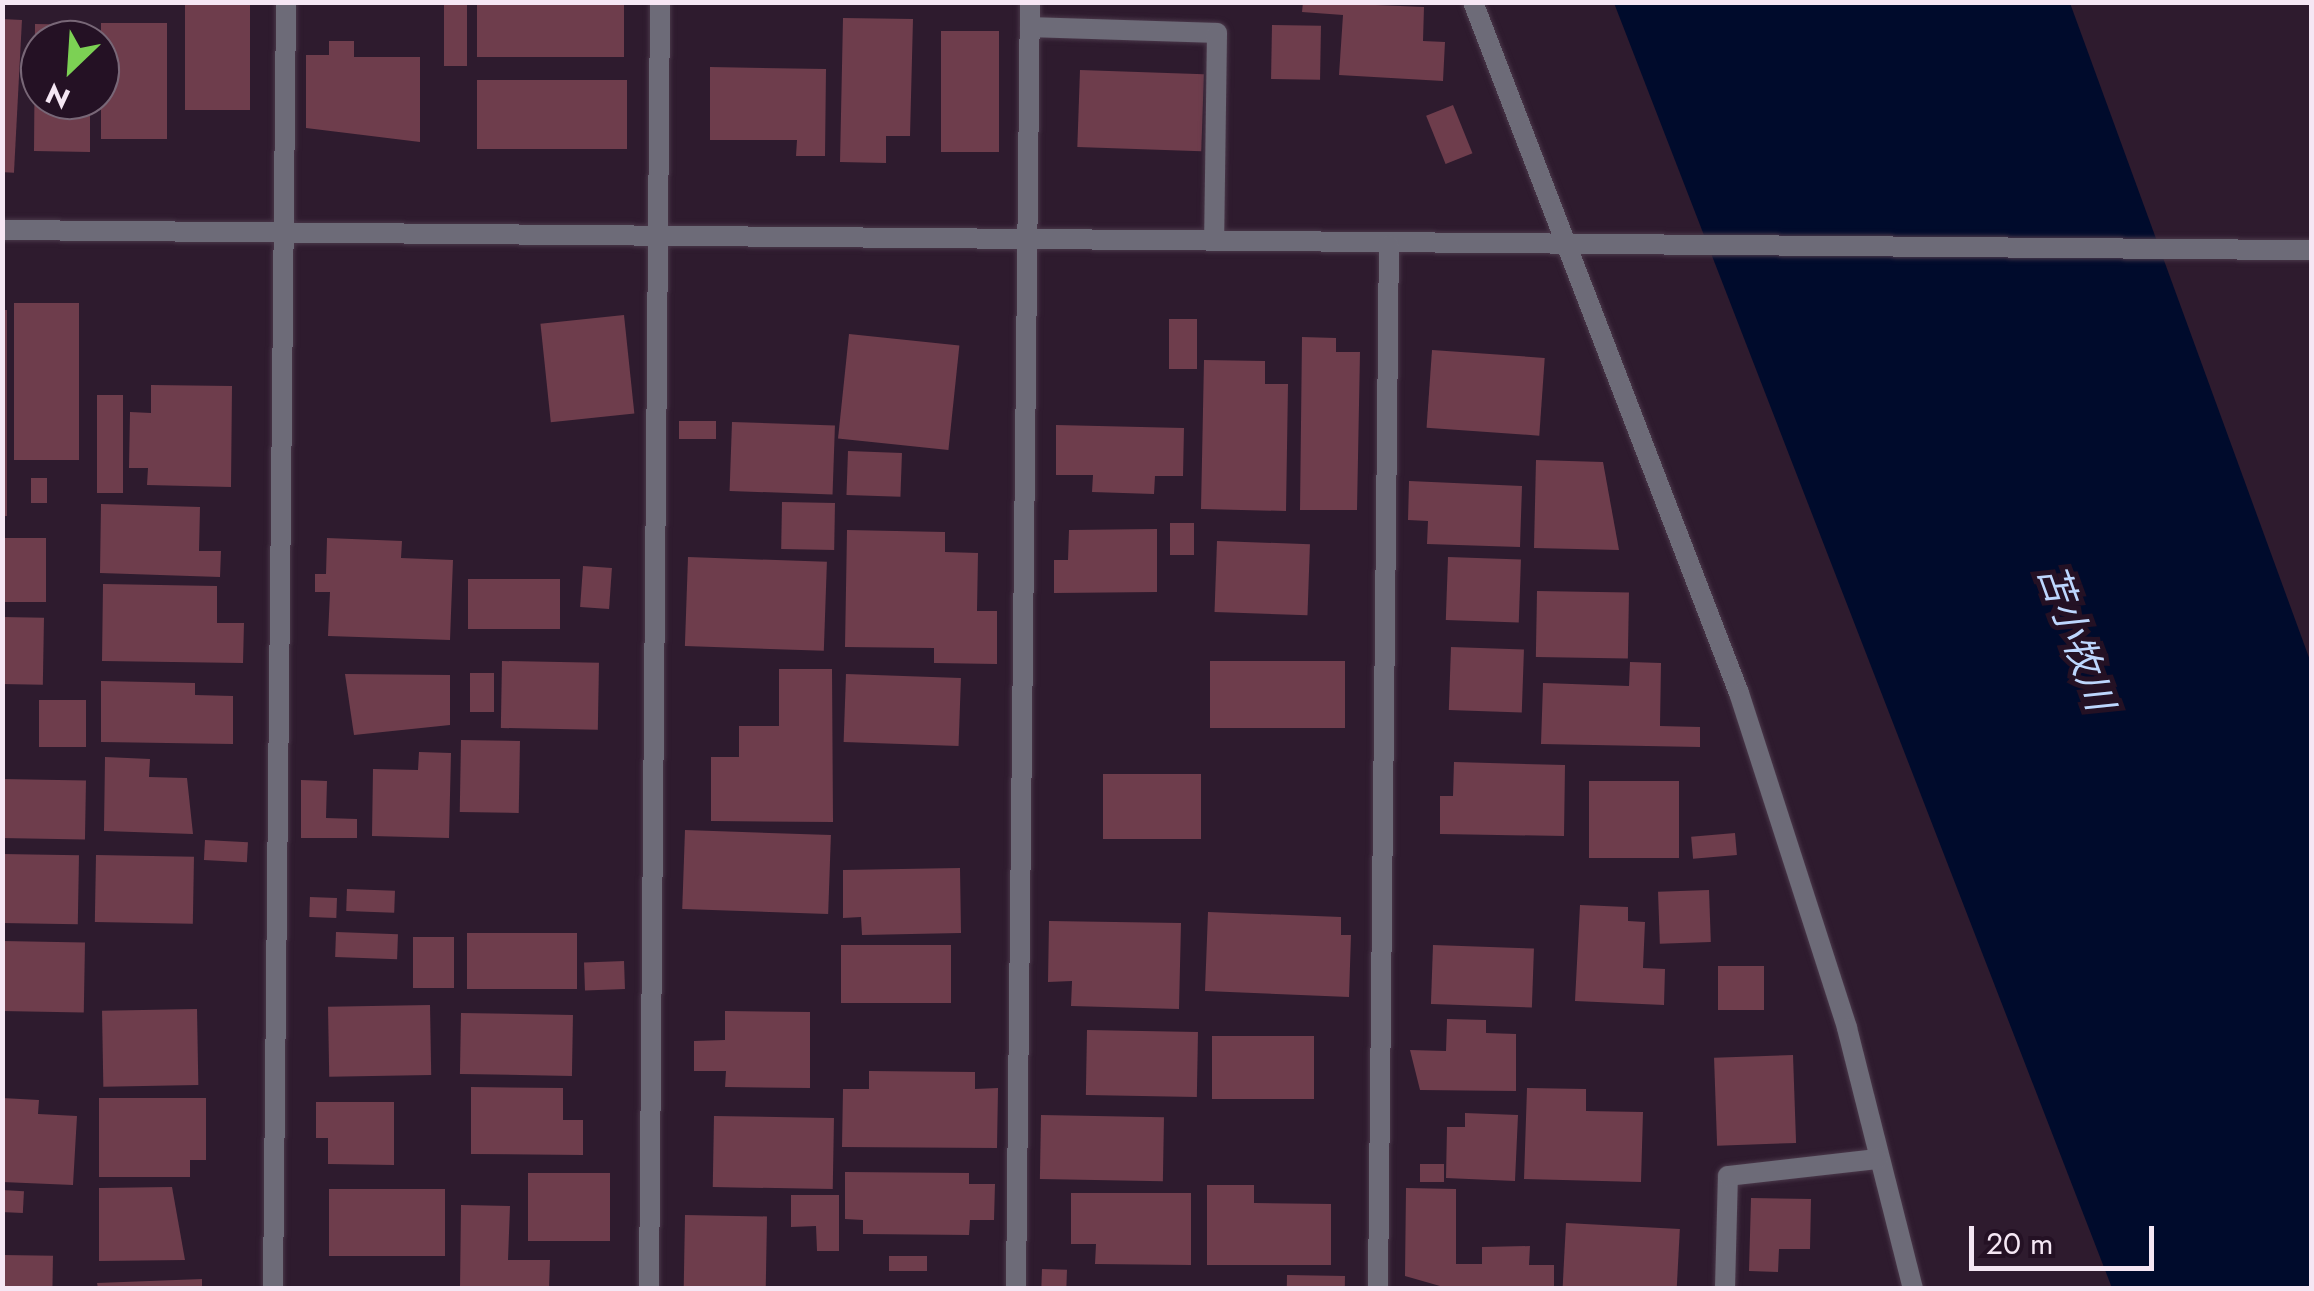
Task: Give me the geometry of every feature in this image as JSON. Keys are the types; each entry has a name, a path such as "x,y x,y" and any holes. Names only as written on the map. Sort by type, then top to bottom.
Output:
{"street":[{"path":"273,1288 286,2"},
{"path":"648,1288 660,2"},
{"path":"1016,1288 1030,2"},
{"path":"1473,2 1739,693 1847,1028 1913,1288"},
{"path":"1030,27 1218,33 1214,240"},
{"path":"2,230 285,228 657,237 2312,250"},
{"path":"1378,1288 1388,244"},
{"path":"1725,1288 1728,1176 1878,1159"}],"water":[{"name":"苫小牧川","path":"1614,3 2070,3 2311,663 2311,1288 2112,1288"}],"building":[{"path":"185,2 250,2 250,110 185,110"},
{"path":"444,2 467,2 467,66 444,66"},
{"path":"477,2 624,2 624,57 477,57"},
{"path":"1303,2 1424,7 1423,41 1445,42 1443,81 1339,75 1343,15 1302,12"},
{"path":"843,18 913,19 910,136 886,136 886,163 840,162"},
{"path":"2,19 21,20 14,173 2,172"},
{"path":"120,23 167,23 167,139 101,139 101,120 120,120"},
{"path":"1272,25 1321,26 1320,80 1271,79"},
{"path":"941,31 999,31 999,152 941,152"},
{"path":"329,41 354,41 354,57 420,57 420,142 306,128 306,55 329,55"},
{"path":"710,67 826,69 825,156 796,156 797,140 710,140"},
{"path":"1080,70 1204,74 1201,151 1077,147"},
{"path":"477,80 627,80 627,149 477,149"},
{"path":"1453,105 1472,153 1446,164 1426,116"},
{"path":"34,120 90,120 90,152 34,151"},
{"path":"14,303 79,303 79,460 14,460"},
{"path":"2,310 7,310 7,516 2,516"},
{"path":"624,315 634,413 551,422 540,324"},
{"path":"1169,319 1197,319 1197,369 1169,369"},
{"path":"849,334 959,346 948,450 838,438"},
{"path":"1302,337 1336,338 1336,352 1360,352 1357,510 1300,510"},
{"path":"1432,350 1545,358 1539,436 1427,428"},
{"path":"1204,360 1265,361 1265,384 1288,384 1286,511 1201,509"},
{"path":"151,385 232,386 231,487 147,485 148,468 129,468 130,412 151,413"},
{"path":"97,395 123,395 123,493 97,493"},
{"path":"679,421 716,421 716,439 679,439"},
{"path":"732,422 835,426 833,495 730,491"},
{"path":"1056,425 1184,428 1183,476 1155,476 1154,494 1092,492 1093,475 1056,475"},
{"path":"848,451 902,453 900,497 846,495"},
{"path":"1536,460 1603,462 1619,550 1534,548"},
{"path":"31,478 47,478 47,503 31,503"},
{"path":"1409,481 1522,486 1520,547 1427,544 1428,521 1408,520"},
{"path":"782,502 835,503 834,550 781,549"},
{"path":"101,504 200,507 199,551 221,551 220,577 100,573"},
{"path":"1170,523 1194,523 1194,555 1170,555"},
{"path":"1157,529 1157,592 1054,593 1054,560 1068,560 1069,530"},
{"path":"847,530 945,532 945,552 978,553 977,611 997,611 997,664 934,663 934,648 845,647"},
{"path":"2,538 46,538 46,602 2,602"},
{"path":"327,538 402,541 401,558 453,560 450,640 328,636 330,592 315,592 315,574 326,574"},
{"path":"1217,541 1310,544 1307,615 1215,612"},
{"path":"688,557 827,562 824,651 685,646"},
{"path":"1448,557 1521,560 1519,623 1446,620"},
{"path":"583,566 612,568 609,609 580,607"},
{"path":"468,579 560,579 560,629 468,629"},
{"path":"103,584 217,586 217,623 244,623 243,663 102,661"},
{"path":"1537,591 1629,593 1628,659 1536,657"},
{"path":"2,617 44,618 43,685 2,684"},
{"path":"1451,647 1524,650 1522,713 1449,710"},
{"path":"502,661 599,663 598,730 501,728"},
{"path":"1210,661 1345,661 1345,728 1210,728"},
{"path":"1630,662 1661,663 1660,726 1700,727 1700,747 1541,744 1543,683 1629,686"},
{"path":"779,669 832,669 833,822 711,821 711,757 739,757 739,726 779,726"},
{"path":"470,673 494,673 494,712 470,712"},
{"path":"345,674 450,675 450,725 354,735"},
{"path":"846,674 961,678 959,746 844,742"},
{"path":"101,681 195,683 195,695 233,696 233,744 101,742"},
{"path":"39,700 86,700 86,747 39,747"},
{"path":"461,740 520,741 519,813 460,812"},
{"path":"419,752 451,753 449,838 372,836 373,769 418,770"},
{"path":"105,757 150,759 149,777 187,778 193,834 104,831"},
{"path":"1454,762 1565,765 1564,836 1440,834 1440,796 1453,796"},
{"path":"1103,774 1201,774 1201,839 1103,839"},
{"path":"2,779 86,780 85,839 2,838"},
{"path":"301,780 327,781 326,818 357,819 357,838 301,838"},
{"path":"1589,781 1679,781 1679,858 1589,858"},
{"path":"685,830 831,835 828,914 682,909"},
{"path":"1735,833 1737,855 1693,859 1691,837"},
{"path":"205,840 248,842 247,862 204,860"},
{"path":"2,854 79,855 78,924 2,923"},
{"path":"96,855 194,857 193,924 95,922"},
{"path":"960,868 961,933 862,935 861,917 843,918 843,870"},
{"path":"347,889 395,891 394,913 346,911"},
{"path":"1709,890 1711,942 1660,944 1658,892"},
{"path":"310,897 337,898 336,918 309,917"},
{"path":"1580,905 1628,907 1628,921 1645,922 1643,968 1665,969 1664,1005 1575,1001"},
{"path":"1208,912 1341,917 1341,935 1351,935 1349,997 1205,991"},
{"path":"1049,921 1181,923 1179,1009 1071,1006 1072,981 1048,982"},
{"path":"336,932 398,934 397,959 335,957"},
{"path":"467,933 577,933 577,989 467,989"},
{"path":"413,937 454,937 454,988 413,988"},
{"path":"2,941 85,942 84,1012 2,1011"},
{"path":"841,945 951,945 951,1003 841,1003"},
{"path":"1433,945 1534,949 1532,1007 1431,1004"},
{"path":"624,961 625,989 585,990 584,962"},
{"path":"1718,966 1764,966 1764,1010 1718,1010"},
{"path":"430,1005 431,1075 329,1077 328,1007"},
{"path":"197,1009 198,1085 103,1087 102,1011"},
{"path":"725,1011 810,1012 810,1088 725,1087 726,1071 694,1071 694,1041 725,1040"},
{"path":"461,1013 573,1015 572,1076 460,1074"},
{"path":"1447,1019 1486,1020 1486,1033 1516,1034 1516,1091 1420,1090 1410,1050 1446,1051"},
{"path":"1087,1030 1198,1032 1197,1097 1086,1095"},
{"path":"1212,1036 1314,1036 1314,1099 1212,1099"},
{"path":"1793,1055 1796,1143 1717,1146 1714,1058"},
{"path":"869,1071 975,1072 975,1089 998,1088 997,1148 842,1147 843,1089 869,1089"},
{"path":"471,1087 563,1088 563,1120 583,1120 583,1155 471,1154"},
{"path":"1527,1088 1586,1089 1586,1111 1643,1112 1641,1182 1524,1179"},
{"path":"2,1098 39,1100 38,1114 77,1116 73,1185 2,1182"},
{"path":"99,1098 206,1098 206,1160 190,1160 190,1177 99,1177"},
{"path":"316,1102 394,1102 394,1165 328,1164 328,1138 316,1138"},
{"path":"1465,1113 1518,1115 1515,1181 1446,1178 1447,1127 1465,1127"},
{"path":"1041,1115 1164,1117 1163,1181 1040,1179"},
{"path":"714,1116 834,1118 833,1189 713,1187"},
{"path":"1420,1164 1444,1164 1444,1182 1420,1182"},
{"path":"845,1172 969,1173 969,1184 995,1184 994,1220 970,1220 969,1235 863,1234 863,1220 845,1219"},
{"path":"528,1173 610,1173 610,1241 528,1241"},
{"path":"1207,1185 1254,1185 1254,1203 1331,1204 1331,1265 1207,1265"},
{"path":"172,1187 185,1260 99,1261 99,1188"},
{"path":"1406,1188 1456,1189 1456,1264 1482,1264 1482,1247 1530,1246 1529,1265 1554,1265 1554,1288 1447,1288 1405,1276"},
{"path":"329,1189 445,1189 445,1256 329,1256"},
{"path":"2,1190 24,1191 23,1213 2,1212"},
{"path":"1071,1193 1191,1193 1191,1265 1095,1264 1096,1244 1071,1244"},
{"path":"791,1195 839,1195 839,1251 817,1251 816,1226 791,1227"},
{"path":"1751,1198 1811,1199 1810,1249 1779,1249 1778,1272 1749,1271"},
{"path":"461,1205 510,1206 508,1260 550,1260 549,1288 460,1288"},
{"path":"685,1215 767,1216 766,1288 684,1288"},
{"path":"1566,1223 1680,1229 1677,1288 1563,1288"},
{"path":"3,1255 53,1256 52,1288 2,1288"},
{"path":"889,1256 927,1256 927,1271 889,1271"},
{"path":"1042,1269 1067,1270 1066,1288 1041,1288"},
{"path":"1287,1275 1345,1276 1345,1288 1287,1288"},
{"path":"202,1279 202,1288 98,1288 97,1283"}]}
